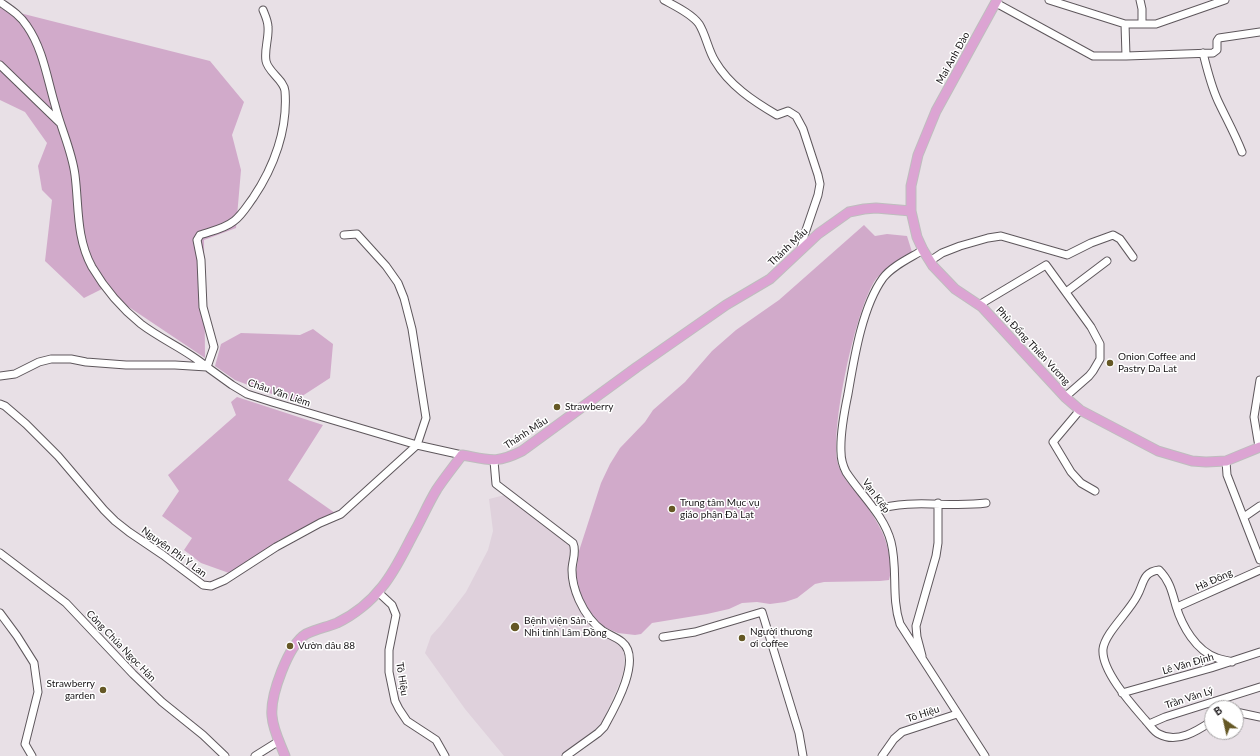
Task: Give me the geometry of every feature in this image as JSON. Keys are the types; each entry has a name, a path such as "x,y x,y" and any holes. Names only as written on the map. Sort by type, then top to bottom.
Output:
{"main road":[{"name":"Mai Anh Đào","path":"929,128 936,111 997,1"},
{"name":"Phù Đổng Thiên Vương","path":"929,128 918,155 911,186 911,211 917,237 923,250 938,272 955,289 979,305 1065,397 1080,410 1158,451 1192,461 1226,461 1259,447"},
{"name":"Thánh Mẫu","path":"462,455 494,461 508,458 522,451 617,381 719,310 770,279 827,226 849,212 876,208 911,211"},
{"path":"286,756 273,724 271,710 274,694 293,647 307,634 338,623 364,605 378,592 390,577 436,491 462,455"}],"street":[{"path":"664,0 682,9 699,24 715,61 733,84 751,99 777,115 788,111 796,116 802,129 820,184 801,249"},
{"path":"1049,0 1125,24 1156,24 1225,0"},
{"path":"1140,0 1142,9 1142,23"},
{"path":"997,1 1093,56 1213,53 1215,52 1219,38 1260,32"},
{"name":"Châu Văn Liêm","path":"0,2 21,17 32,34 43,60 73,164 80,234 92,266 113,298 126,311 141,324 196,358 232,385 247,394 306,413 417,445 462,455"},
{"path":"0,376 15,374 39,362 51,359 71,359 86,362 126,365 175,365 207,367 214,347 203,307 201,260 197,240 200,235 226,226 244,212 261,186 276,156 282,134 285,111 285,89 266,63 265,57 268,27 263,10"},
{"path":"1125,24 1126,56"},
{"path":"1203,53 1218,101 1232,127 1242,152"},
{"path":"0,64 60,122"},
{"path":"344,235 357,234 386,266 398,283 404,298 412,329 426,418 417,445"},
{"path":"930,261 942,253 960,246 1001,236 1067,255 1091,243 1113,235 1120,239 1133,257"},
{"name":"Vạn Kiếp","path":"923,250 889,272 876,289 856,350 844,412 841,452 843,465 850,478 875,510 884,525 891,542 898,617 904,632 985,756"},
{"path":"1066,292 1107,261"},
{"path":"979,305 1046,265 1091,327 1100,344 1100,359 1093,371 1065,397"},
{"path":"1259,447 1254,417 1260,380"},
{"name":"Nguyên Phi Ỷ Lan","path":"0,404 5,406 26,424 53,451 115,521 189,575 207,586 214,585 225,580 276,547 320,523 341,514 417,445"},
{"path":"1080,410 1053,442 1071,472 1081,483 1095,491"},
{"path":"494,461 496,484 572,543 575,550 572,573 578,599 594,623 622,642 626,646 628,652 628,675 604,727 566,756"},
{"path":"1226,461 1227,475 1260,560"},
{"path":"875,510 910,504 938,503 966,505 986,503"},
{"path":"923,660 916,638 916,626 936,556 938,543 938,503"},
{"path":"1244,517 1260,506"},
{"name":"Công Chúa Ngọc Hân","path":"0,553 66,603 138,679 162,702 203,735 225,756"},
{"path":"1204,725 1184,736 1176,738 1158,734 1122,693 1106,665 1103,650 1107,637 1126,614 1138,596 1146,575 1153,571 1159,570 1172,588 1177,607 1187,630 1198,646 1210,655 1232,662"},
{"name":"Hà Đông","path":"1177,607 1260,570"},
{"name":"Tô Hiệu","path":"378,592 392,605 396,615 389,650 388,672 395,701 407,721 436,740 445,756"},
{"path":"663,637 694,632 762,612 799,733 803,756"},
{"path":"0,613 34,663 38,692 25,744 32,756"},
{"name":"Lê Văn Định","path":"1122,693 1232,662 1260,652"},
{"name":"Trần Văn Lý","path":"1149,724 1164,717 1260,687"},
{"name":"Tô Hiệu","path":"882,756 894,739 902,732 957,714"},
{"path":"1244,714 1260,717"},
{"path":"255,756 279,741"}],"shaded area":[{"path":"0,8 210,61 244,102 232,135 241,170 236,228 204,240 205,358 102,289 84,298 45,261 52,200 42,190 38,166 47,143 25,112 0,100"},
{"path":"864,225 875,236 887,234 907,236 912,252 884,271 876,279 868,293 860,315 846,370 837,425 836,448 839,468 873,516 883,533 889,552 889,580 824,582 815,584 797,598 785,602 770,604 757,602 742,603 729,609 707,614 652,623 641,634 635,635 618,633 606,628 591,613 584,601 580,592 576,574 579,551 601,483 620,448 645,422 653,410 685,382 712,351 736,330 779,300"},
{"path":"313,329 333,344 330,378 293,402 235,380 215,366 221,344 241,333 300,335"},
{"path":"237,397 323,425 288,480 335,513 279,540 248,562 229,573 201,563 184,550 192,538 162,516 179,491 168,475 236,415 231,402"},
{"name":"Bệnh viện Sản - Nhi tỉnh Lâm Đồng","path":"505,495 570,545 571,550 568,573 569,583 577,605 593,628 605,637 618,643 624,654 624,669 620,682 602,723 596,731 561,756 504,756 465,709 425,653 431,636 466,592 488,550 493,531 489,499"}],"place":[{"name":"Onion Coffee and Pastry Da Lat","path":"1110,363"},
{"name":"Strawberry","path":"557,407"},
{"name":"Trung tâm Mục vụ giáo phận Đà Lạt","path":"672,509"},
{"name":"Bệnh viện Sản - Nhi tỉnh Lâm Đồng","path":"515,627"},
{"name":"Người thương ơi coffee","path":"742,638"},
{"name":"Vườn dâu 88","path":"290,646"},
{"name":"Strawberry garden","path":"103,690"}]}
